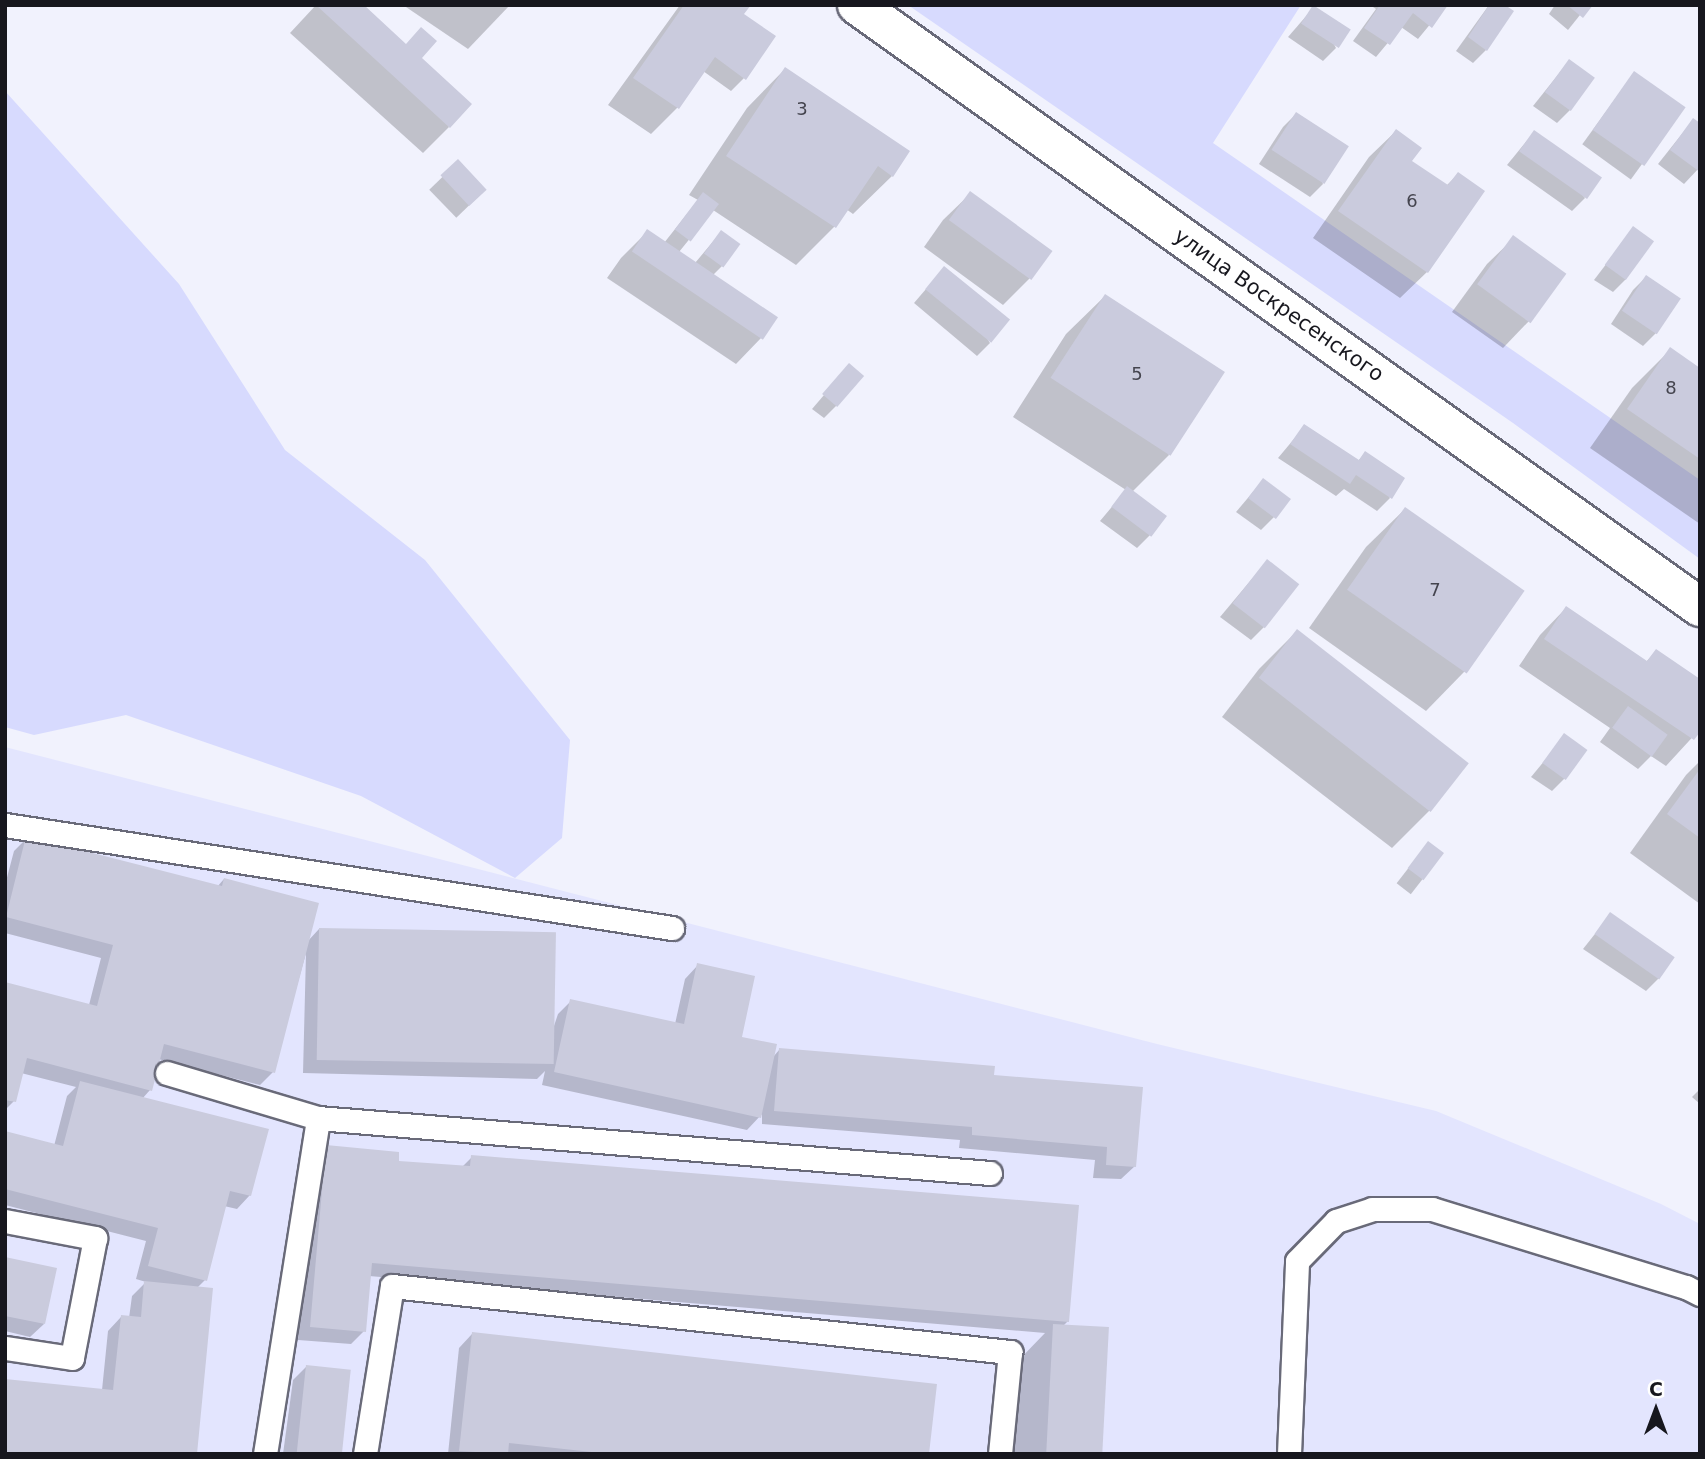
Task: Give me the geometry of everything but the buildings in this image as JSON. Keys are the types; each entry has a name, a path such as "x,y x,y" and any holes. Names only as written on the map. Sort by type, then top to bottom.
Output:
{"street":[{"name":"улица Воскресенского","path":"857,5 1700,607"}],"lane":[{"path":"5,825 672,928"},
{"path":"167,1073 318,1118 989,1173"},
{"path":"265,1454 318,1118"},
{"path":"1289,1454 1297,1261 1336,1221 1372,1209 1432,1209 1686,1287 1700,1294"},
{"path":"5,1221 95,1238 72,1359 5,1348"},
{"path":"365,1454 392,1286 1010,1352 1000,1454"}],"shaded area":[{"path":"908,5 1301,5 1213,143 1700,480 1700,559 1513,423"},
{"path":"5,91 179,284 285,450 425,560 570,740 562,838 515,878 361,796 126,715 34,735 5,727"},
{"path":"5,747 1157,1044 1436,1111 1661,1204 1700,1224 1700,1454 5,1454"}]}
